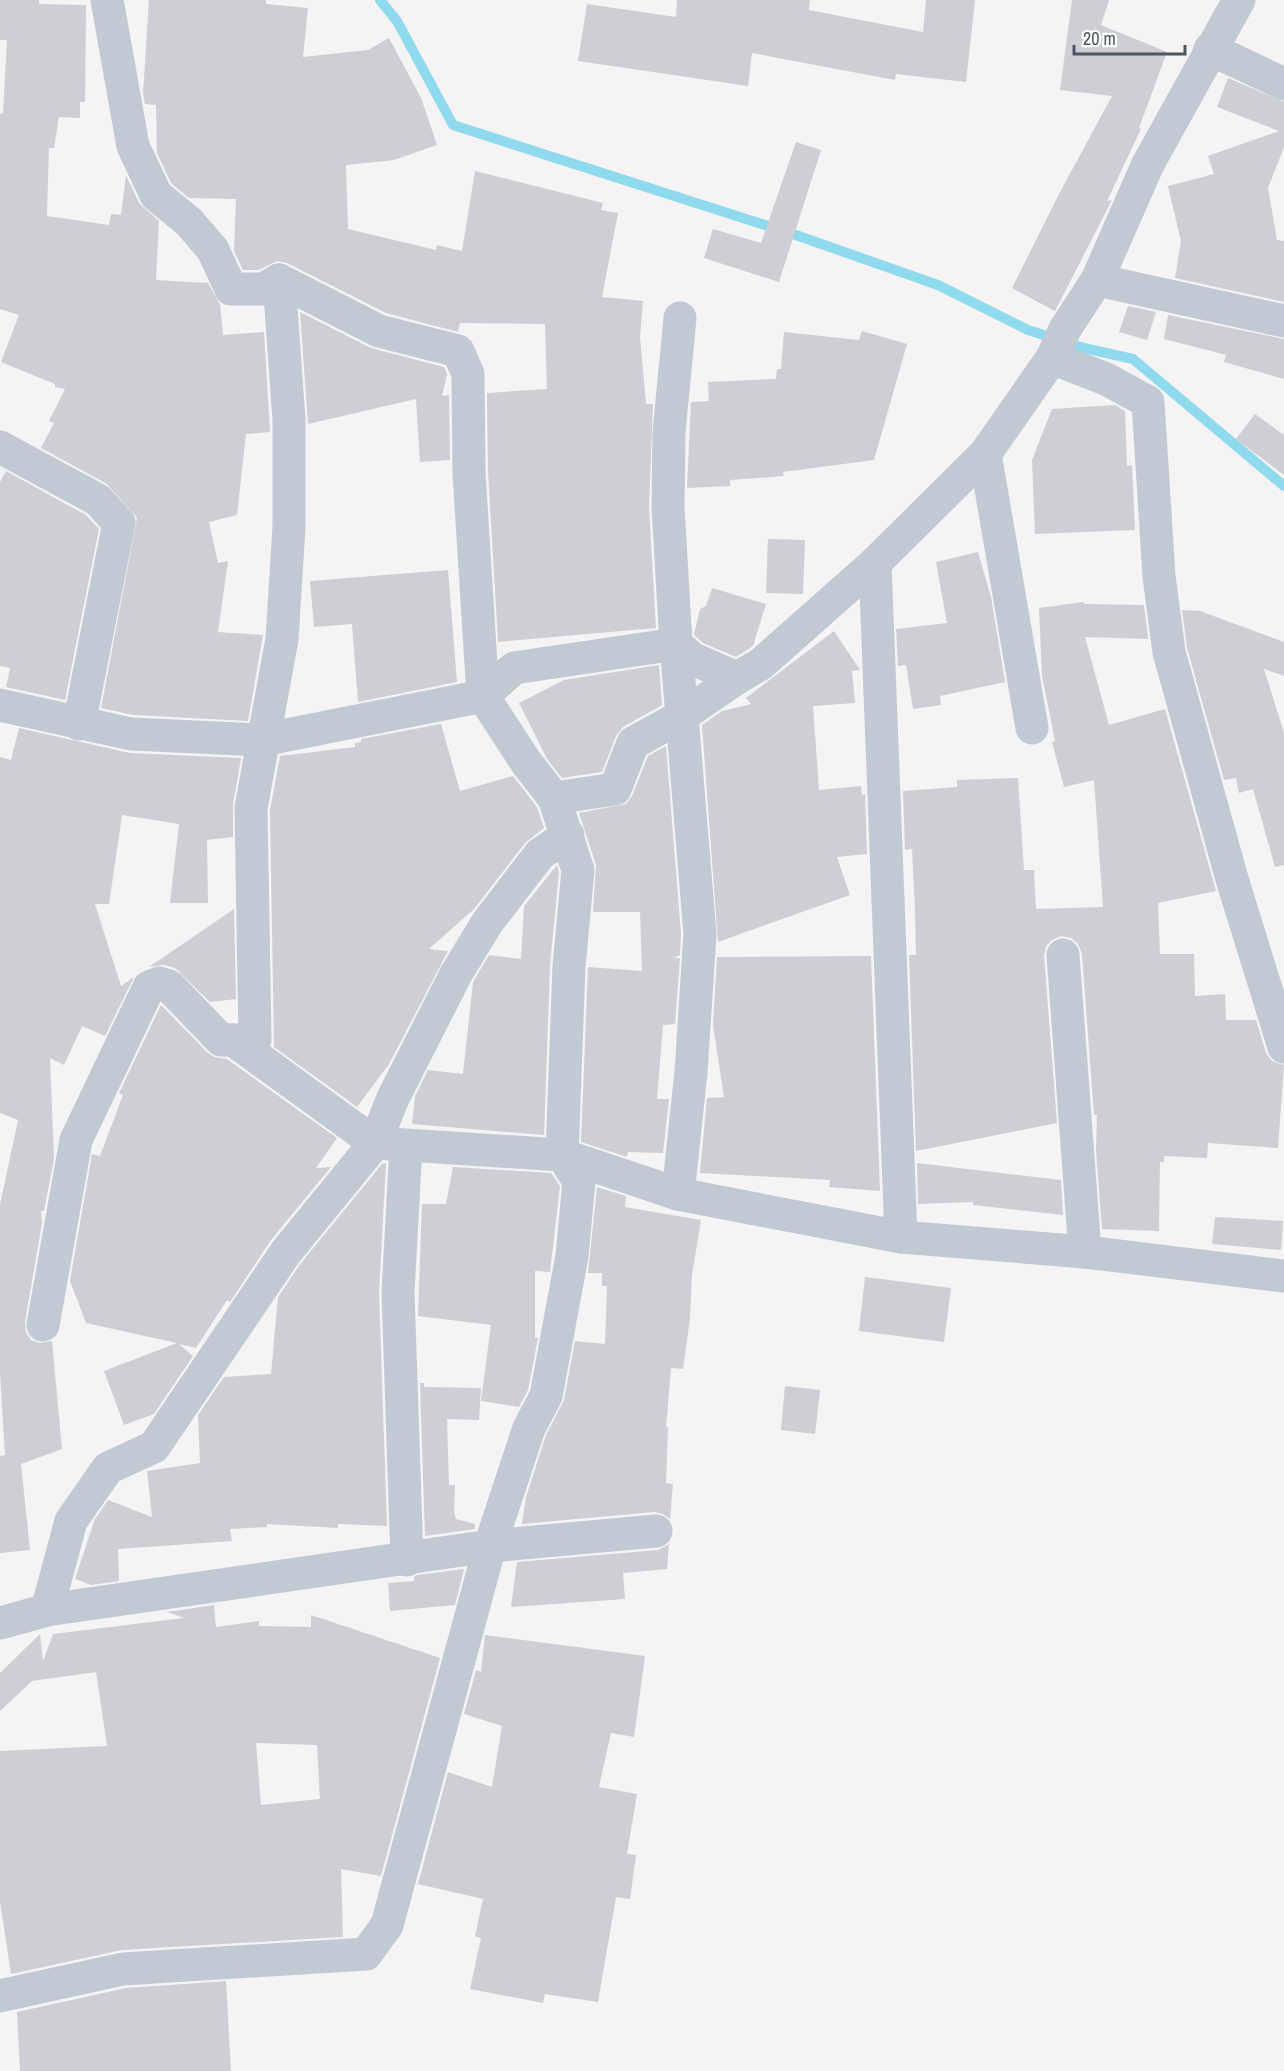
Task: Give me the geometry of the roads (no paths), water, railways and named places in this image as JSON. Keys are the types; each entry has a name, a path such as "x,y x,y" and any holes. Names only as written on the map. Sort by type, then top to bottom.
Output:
{"street":[{"path":"107,0 133,146 156,195 189,222 213,250 231,289 264,289 279,280"},
{"path":"554,798 615,789 633,743 682,716 761,664 875,563 985,454 1058,346 1097,280 1148,164 1239,0"},
{"path":"1210,49 1284,84"},
{"path":"0,1996 123,1969 366,1953 387,1925 490,1546 529,1428 546,1396 572,1256 579,1181 562,1155 569,966 578,870 554,798 526,762 483,696 469,473 468,374 458,351 379,331 279,280"},
{"path":"43,1325 76,1140 148,987 159,983 169,986 221,1040 255,1040 251,808 282,639 289,527 289,420 279,280"},
{"path":"1097,280 1284,321"},
{"path":"678,1194 691,1072 700,934 676,645 668,507 669,432 680,318"},
{"path":"1058,346 1106,379 1148,402 1158,576 1168,652 1232,879 1284,1047"},
{"path":"0,447 98,500 119,523 79,723"},
{"path":"985,454 1032,728"},
{"path":"875,563 901,1236"},
{"path":"0,705 131,734 262,740 483,696 514,668 676,645 693,660 737,678"},
{"path":"407,1560 391,1145 393,1098 468,954 487,923 540,854 568,835"},
{"path":"1064,955 1085,1252"},
{"path":"233,1040 391,1145 562,1155 678,1194 901,1236 1085,1252 1284,1276"},
{"path":"47,1610 71,1521 108,1468 154,1447 286,1252 391,1145"},
{"path":"0,1623 47,1610 407,1560 490,1546 656,1531"}],"waterway":[{"path":"380,0 397,21 453,125 793,234 938,285 1028,330 1084,348 1133,359 1284,486"}]}
